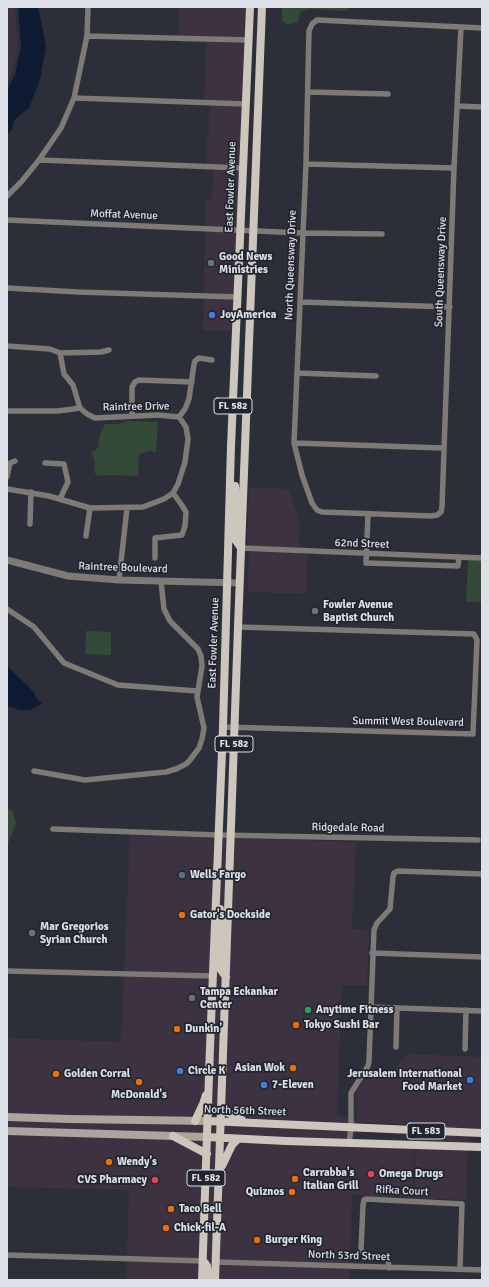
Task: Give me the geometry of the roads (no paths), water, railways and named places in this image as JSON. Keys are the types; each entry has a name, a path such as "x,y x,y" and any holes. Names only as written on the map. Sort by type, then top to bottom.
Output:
{"main road":[{"name":"East Fowler Avenue","path":"202,1280 208,1137 208,1087 223,727 231,446 250,7"},
{"name":"FL 582","path":"215,1280 262,7"},
{"path":"231,446 236,500 235,539 241,548"},
{"path":"216,902 220,906 221,970 226,977"},
{"path":"195,1121 203,1104 208,1087"},
{"path":"221,1109 247,1122"},
{"name":"North 56th Street","path":"7,1117 221,1121 482,1133"},
{"path":"7,1131 208,1137"},
{"path":"173,1136 207,1154"},
{"name":"FL 583","path":"208,1137 482,1147"},
{"path":"220,1172 232,1145 238,1138"},
{"path":"203,1261 207,1266 208,1280"}],"street":[{"path":"7,196 22,181 39,160 61,128 74,98 87,36 88,7"},
{"name":"North Queensway Drive","path":"368,514 322,512 317,510 312,503 302,475 294,443 306,164 309,31 312,24 317,20 461,27"},
{"path":"461,27 482,28"},
{"name":"South Queensway Drive","path":"368,514 431,516 437,515 441,512 442,507 454,168 461,27"},
{"path":"87,36 248,40"},
{"path":"308,92 388,94"},
{"path":"74,98 246,104"},
{"path":"457,106 482,107"},
{"path":"39,160 243,168"},
{"path":"306,164 454,168"},
{"name":"Moffat Avenue","path":"7,220 302,233 382,234"},
{"path":"7,288 78,292 238,297"},
{"path":"300,302 450,307"},
{"path":"7,346 50,349 60,353 101,352 108,350"},
{"path":"7,411 58,411 80,408 73,385 64,374 60,353"},
{"path":"179,417 185,409 189,399 195,361 199,358 212,360"},
{"path":"297,373 376,376"},
{"path":"132,416 132,387 135,382 139,380 192,382"},
{"name":"Raintree Drive","path":"80,408 95,418 158,415 179,417 186,427 188,439 185,462 178,484 173,493"},
{"path":"294,443 443,448"},
{"path":"7,478 10,463 15,461"},
{"path":"44,463 64,464 68,482 60,499"},
{"path":"7,489 31,492 90,508 143,507 164,499 173,493 182,504 186,512 185,526 182,535 155,538 155,558"},
{"path":"30,524 31,492"},
{"path":"86,536 90,508"},
{"path":"119,580 127,508"},
{"path":"368,514 366,563 458,566 459,557"},
{"name":"62nd Street","path":"241,548 482,558"},
{"name":"Raintree Boulevard","path":"7,560 68,576 119,580 240,583"},
{"path":"34,772 85,780 166,772 181,767 194,755 202,740 204,728 197,701 197,691 202,666 201,656 198,649 170,621 164,608 161,581"},
{"path":"7,610 34,628 64,663 118,685 197,691"},
{"name":"Summit West Boulevard","path":"223,727 473,734 477,647 477,640 474,634 238,628"},
{"name":"Ridgedale Road","path":"53,829 218,836 478,840"},
{"path":"349,1143 351,1128 351,1093 368,1066 369,1061 374,930 377,923 390,909 394,873 398,871 482,874"},
{"path":"372,953 482,958"},
{"path":"7,971 213,976"},
{"path":"370,1007 482,1011"},
{"path":"396,1047 397,1008"},
{"path":"465,1049 466,1010"},
{"name":"Rifka Court","path":"389,1268 388,1259 365,1255 361,1250 363,1205 364,1200 366,1199 462,1204 460,1269"},
{"path":"7,1255 203,1261"},
{"name":"North 53rd Street","path":"216,1262 482,1270"}],"water":[{"path":"18,7 38,7 46,46 40,80 29,108 14,120 12,130 7,134 7,91 15,74 21,47"},
{"path":"7,666 33,691 42,704 30,710 20,710 7,706"}],"place":[{"name":"Good News Ministries","path":"211,263"},
{"name":"JoyAmerica","path":"212,315"},
{"name":"Fowler Avenue Baptist Church","path":"315,611"},
{"name":"Wells Fargo","path":"182,875"},
{"name":"Gator's Dockside","path":"182,915"},
{"name":"Mar Gregorios Syrian Church","path":"32,933"},
{"name":"Tampa Eckankar Center","path":"192,998"},
{"name":"Anytime Fitness","path":"308,1010"},
{"name":"Tokyo Sushi Bar","path":"296,1025"},
{"name":"Dunkin'","path":"177,1029"},
{"name":"Asian Wok","path":"293,1068"},
{"name":"Circle K","path":"180,1071"},
{"name":"Golden Corral","path":"56,1074"},
{"name":"Jerusalem International Food Market","path":"470,1080"},
{"name":"McDonald's","path":"139,1082"},
{"name":"7-Eleven","path":"264,1085"},
{"name":"Wendy's","path":"109,1162"},
{"name":"Omega Drugs","path":"371,1174"},
{"name":"Carrabba's Italian Grill","path":"295,1179"},
{"name":"CVS Pharmacy","path":"155,1180"},
{"name":"Quiznos","path":"292,1192"},
{"name":"Taco Bell","path":"171,1209"},
{"name":"Chick-fil-A","path":"166,1228"},
{"name":"Burger King","path":"257,1240"}]}
